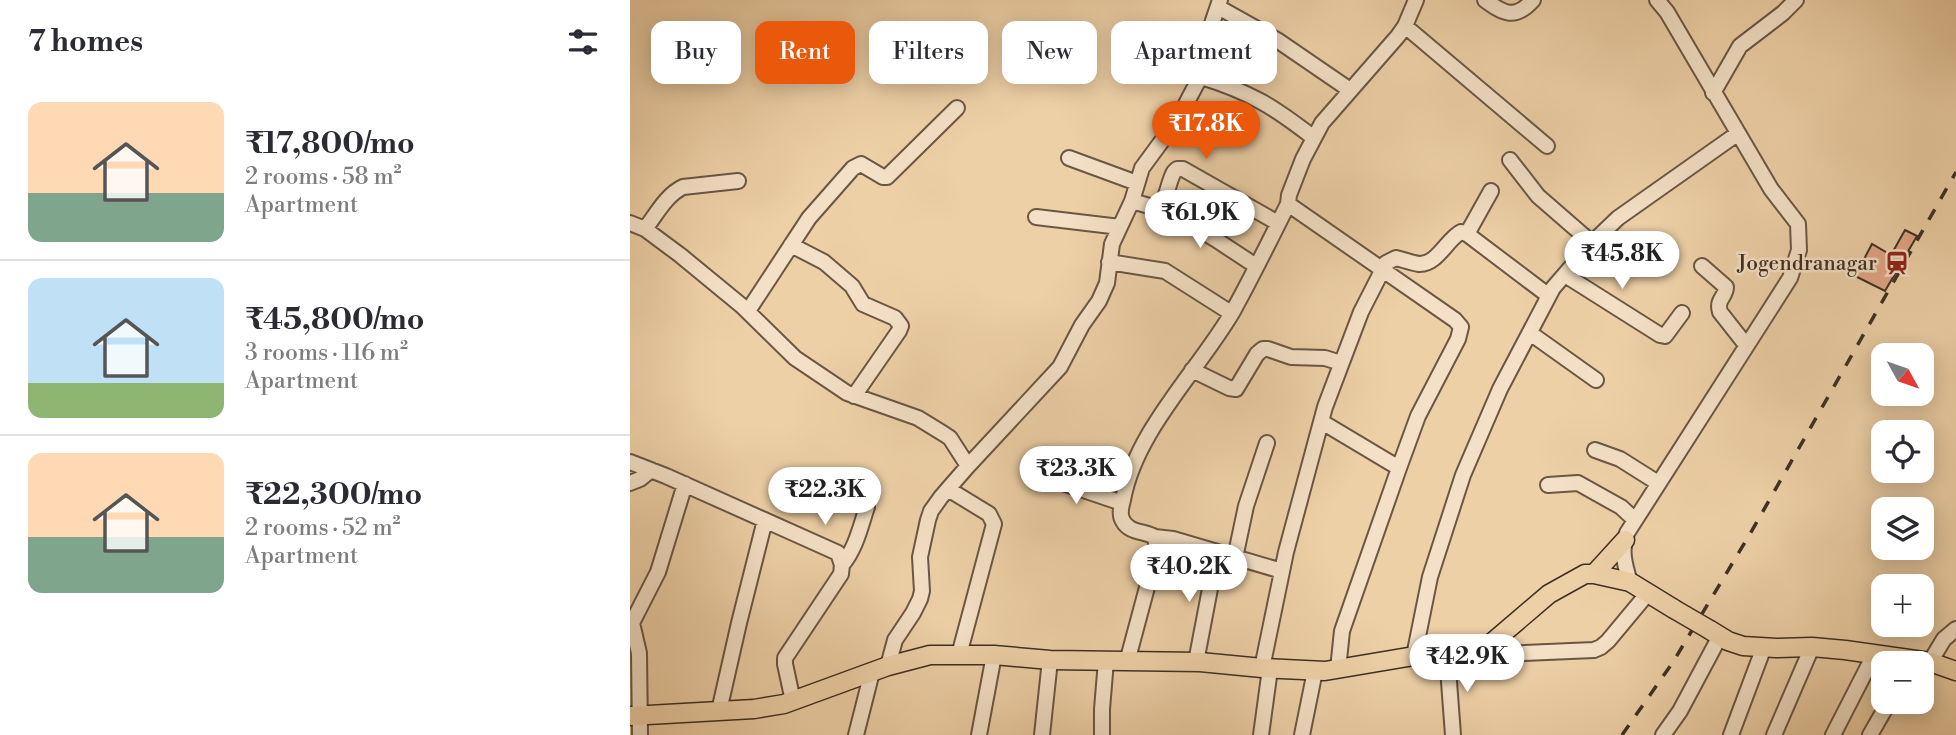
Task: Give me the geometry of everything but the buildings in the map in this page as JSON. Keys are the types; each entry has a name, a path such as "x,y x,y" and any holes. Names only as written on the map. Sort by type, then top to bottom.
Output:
{"main road":[{"path":"1594,574 1625,540"},
{"path":"634,716 754,709 785,704 880,669 930,655 1196,662 1315,670 1338,669 1414,656 1447,655 1488,646 1549,594 1579,577 1594,574 1630,582 1715,633 1742,646 1812,647 1871,656"},
{"path":"1934,666 1956,671"}],"street":[{"path":"1282,571 1173,538 1155,537 1131,529 1122,521 1125,484 1139,450 1231,313 1279,223 1303,159 1314,138 1331,111 1405,26 1416,0"},
{"path":"1485,0 1497,9 1514,14 1521,12 1533,0"},
{"path":"1630,582 1624,563 1625,540 1635,520 1790,278 1800,242 1795,219 1770,189 1667,12 1657,0"},
{"path":"1713,93 1740,46 1796,0"},
{"path":"1213,21 1219,4 1350,90"},
{"path":"1405,26 1547,146"},
{"path":"856,735 880,669 920,599 920,556 928,520 947,489 1060,367 1103,294 1112,244 1132,201 1146,160 1178,118 1195,84"},
{"path":"1221,84 1262,102 1314,138"},
{"path":"748,311 808,218 856,165 861,164 887,177 957,108"},
{"path":"1414,656 1430,577 1464,475 1500,389 1549,296 1591,243 1618,218 1737,134"},
{"path":"1069,158 1137,183"},
{"path":"1510,160 1538,196 1591,243"},
{"path":"1132,201 1156,208 1161,206 1174,172 1182,169 1279,223"},
{"path":"645,229 670,195 682,187 738,181"},
{"path":"1467,234 1491,191"},
{"path":"1288,204 1455,320 1461,327 1458,339 1418,416 1399,468 1342,631 1338,669"},
{"path":"1161,206 1256,266"},
{"path":"1036,217 1120,227"},
{"path":"630,223 645,229 680,255 748,311 788,352 854,396 918,418 944,434 950,438 968,466"},
{"path":"1261,735 1266,668 1282,571 1325,407 1361,312 1386,262 1396,258 1419,264 1426,263 1461,232 1549,296"},
{"path":"791,245 824,262 852,286 863,304 895,318 901,326 854,396"},
{"path":"1109,262 1165,271 1231,313"},
{"path":"1702,266 1726,287 1718,306 1720,312 1746,345"},
{"path":"1565,275 1660,335 1665,336 1682,313"},
{"path":"1530,333 1596,380"},
{"path":"1192,370 1229,388 1236,388 1263,349 1291,357 1325,358 1341,363"},
{"path":"1322,422 1399,468"},
{"path":"1235,558 1246,506 1266,443"},
{"path":"1595,450 1620,459 1658,483"},
{"path":"630,462 838,553 842,565 837,582 785,657 793,701"},
{"path":"630,483 651,470"},
{"path":"1042,476 1122,503"},
{"path":"1548,485 1578,483 1621,508 1635,520"},
{"path":"640,735 634,716 639,653 632,622 658,572 685,484"},
{"path":"947,489 989,514 994,524 958,655"},
{"path":"842,565 852,554 867,507"},
{"path":"719,711 765,520"},
{"path":"1127,662 1157,550 1155,537"},
{"path":"1196,662 1217,552"},
{"path":"1488,646 1503,654 1594,650 1608,641 1648,593"},
{"path":"1930,651 1956,629"},
{"path":"1663,735 1680,711 1715,633"},
{"path":"1731,735 1764,647"},
{"path":"1774,735 1812,647"},
{"path":"979,735 994,655"},
{"path":"1447,655 1453,735"},
{"path":"1042,735 1050,660"},
{"path":"1102,735 1106,661"},
{"path":"1833,735 1871,662"},
{"path":"1302,735 1315,670"},
{"path":"1870,735 1882,714"}],"railway":[{"path":"1622,735 1673,662 1750,534 1956,172"}],"place":[{"name":"Jogendranagar","path":"1897,263"}]}
